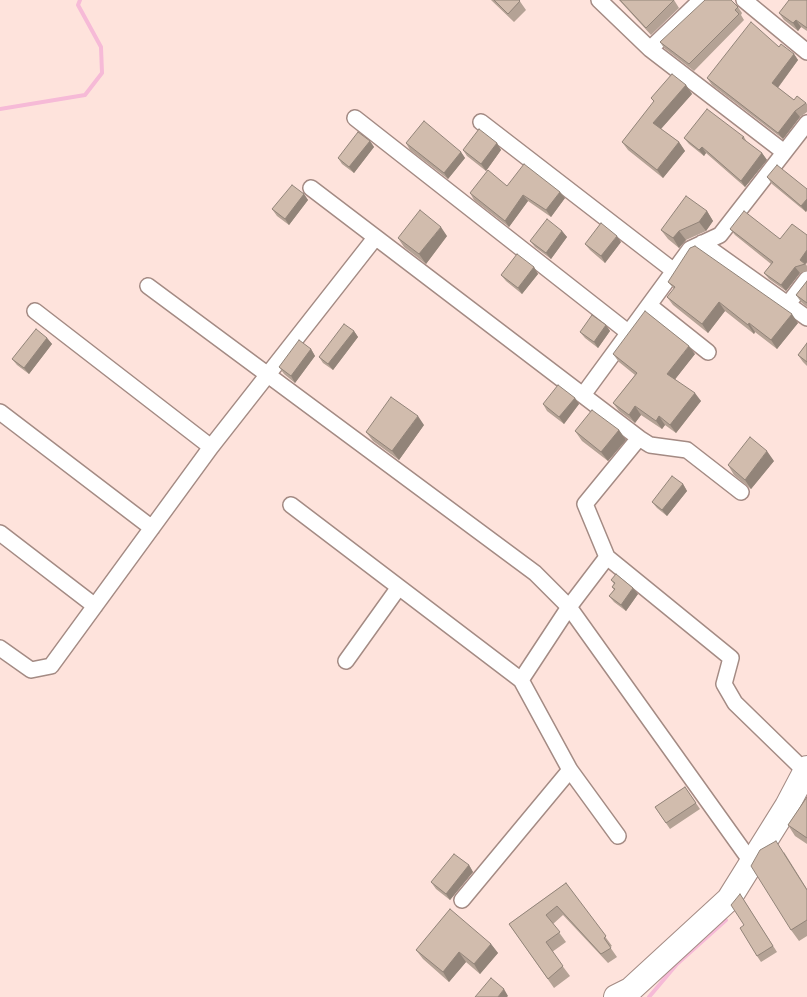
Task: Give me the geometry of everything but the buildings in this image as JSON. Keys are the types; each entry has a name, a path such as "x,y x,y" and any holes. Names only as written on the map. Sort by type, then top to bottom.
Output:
{"main road":[{"path":"616,997 630,990 729,899 787,806 806,770"}],"street":[{"path":"599,0 650,49 784,152"},
{"path":"650,49 701,0"},
{"path":"744,0 807,52"},
{"path":"354,118 629,333"},
{"path":"481,122 674,271"},
{"path":"583,395 690,249 720,235 807,123"},
{"path":"311,188 556,377 639,438 650,445 686,450 741,492"},
{"path":"0,648 31,670 50,666 211,447 270,375 376,238"},
{"path":"702,243 807,318"},
{"path":"788,304 807,279"},
{"path":"148,286 535,573 569,607 752,863"},
{"path":"649,305 708,352"},
{"path":"35,311 211,447"},
{"path":"0,412 152,528"},
{"path":"639,438 585,504 607,557 731,658 724,684 735,703 806,770"},
{"path":"291,505 521,680 570,770 618,836"},
{"path":"0,532 95,606"},
{"path":"521,680 569,607 607,557"},
{"path":"346,661 399,586"},
{"path":"462,900 570,770"}],"waterway":[{"path":"0,109 85,95 102,73 101,47 78,5 80,0"},
{"path":"649,997 677,964 726,920"}]}
